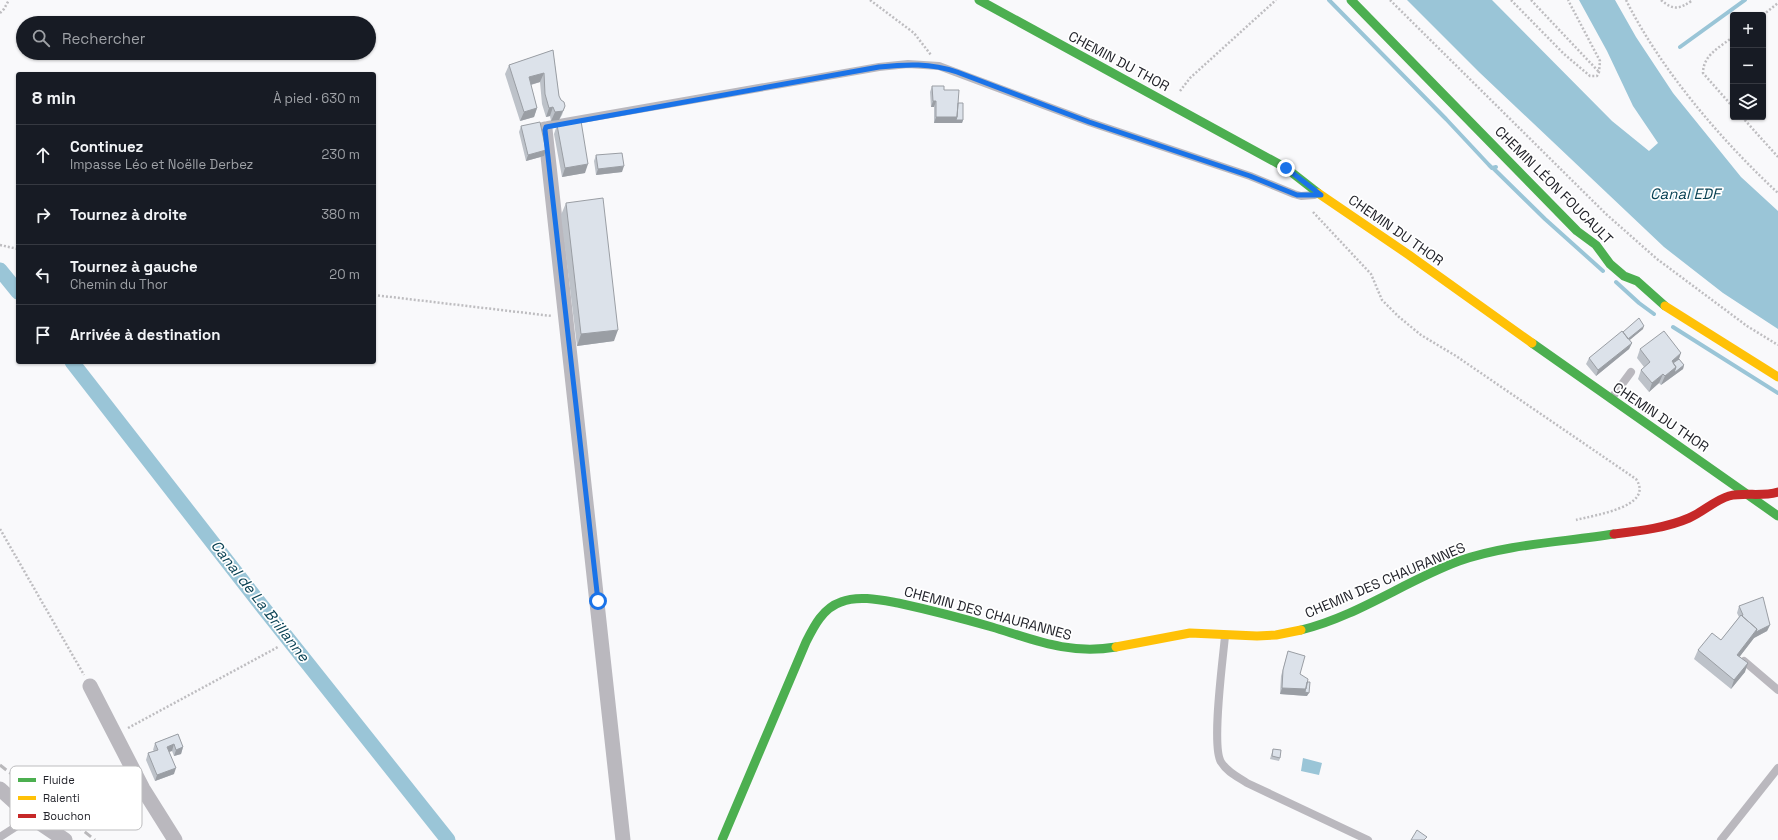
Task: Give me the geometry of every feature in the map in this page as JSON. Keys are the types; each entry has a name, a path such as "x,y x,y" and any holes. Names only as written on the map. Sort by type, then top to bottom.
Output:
{"street":[{"name":"CHEMIN DU THOR","path":"979,0 1138,89 1272,159 1611,400 1778,516"},
{"name":"CHEMIN LÉON FOUCAULT","path":"1351,0 1577,231 1587,236 1596,245 1617,271 1646,288 1660,302 1676,313 1778,377"},
{"path":"545,129 623,840"},
{"name":"CHEMIN DES CHAURANNES","path":"722,840 806,642 820,618 832,606 841,601 862,599 911,606 1049,645 1083,652 1110,649 1187,634 1208,633 1258,636 1283,634 1307,629 1333,620 1430,574 1468,558 1513,549 1666,526 1694,516 1728,497 1765,496 1778,492"},
{"path":"90,686 131,766"},
{"path":"142,787 175,840"},
{"path":"0,789 10,798"},
{"path":"50,830 65,840"}],"lane":[{"path":"545,129 548,125 879,67 908,64 940,66 1089,122 1250,176 1301,196 1321,195"},
{"path":"1611,400 1631,372"},
{"path":"1225,635 1216,744 1218,757 1221,762 1230,772 1247,783 1368,840"},
{"path":"1744,661 1778,690"},
{"path":"1722,840 1778,768"},
{"path":"0,837 11,830"}],"path":[{"path":"0,13 9,0"},
{"path":"870,0 914,33 940,66"},
{"path":"1175,107 1182,88 1190,78 1276,0"},
{"path":"1390,0 1606,214 1651,254 1708,299 1778,345"},
{"path":"1511,0 1564,54 1590,76 1597,76 1600,72 1600,61 1568,0"},
{"path":"1531,0 1600,72"},
{"path":"1626,0 1635,18 1660,56 1698,107 1727,141 1778,193"},
{"path":"1661,0 1667,6 1675,9 1684,6 1693,0"},
{"path":"1766,12 1778,3"},
{"path":"1730,39 1709,56 1703,67 1703,73 1730,104"},
{"path":"1745,120 1778,157"},
{"path":"1301,196 1325,226 1371,274 1382,300 1399,317 1421,335 1456,356 1636,479 1640,485 1639,493 1633,502 1625,506 1574,521"},
{"path":"0,246 16,249"},
{"path":"376,295 555,316"},
{"path":"0,529 90,686"},
{"path":"115,735 278,647"}],"water":[{"name":"Canal EDF","path":"1407,0 1492,0 1612,121 1649,151 1658,143 1633,106 1607,51 1579,0 1615,0 1636,37 1673,93 1741,177 1778,211 1778,329 1723,293 1664,247 1479,72"},
{"path":"1303,758 1322,763 1319,775 1301,771"}],"building":[{"path":"553,50 559,96 564,102 565,106 563,111 555,112 553,107 549,108 545,94 544,73 529,77 537,108 524,112 509,65"},
{"path":"932,86 944,86 944,90 959,90 957,117 936,117 936,101 933,101"},
{"path":"958,103 963,103 963,120 956,120"},
{"path":"581,121 588,164 565,168 557,125"},
{"path":"540,122 546,150 528,155 521,126"},
{"path":"622,153 624,166 598,169 596,155"},
{"path":"603,198 618,330 581,334 566,203"},
{"path":"1639,318 1644,326 1628,339 1623,332"},
{"path":"1622,331 1632,343 1598,370 1589,358"},
{"path":"1664,331 1681,353 1672,361 1676,367 1665,376 1663,374 1652,383 1641,370 1650,362 1640,349"},
{"path":"1679,359 1684,365 1674,373 1676,367 1673,363"},
{"path":"1763,597 1770,625 1756,632 1757,629 1742,616 1743,615 1739,606"},
{"path":"1741,615 1757,629 1737,655 1748,663 1734,680 1698,650 1712,633 1721,640"},
{"path":"1288,651 1305,656 1300,674 1308,679 1306,689 1282,688 1283,670"},
{"path":"1307,682 1310,682 1309,693 1305,692"},
{"path":"178,734 183,747 176,750 174,744 167,747 176,768 157,775 148,753 158,750 155,743"},
{"path":"1273,749 1281,750 1280,758 1272,756"},
{"path":"1417,830 1427,837 1424,840 1411,840"}],"waterway":[{"path":"1329,0 1489,165 1492,168 1496,167"},
{"path":"1680,47 1745,0"},
{"path":"1493,168 1545,219 1603,271"},
{"name":"Canal de La Brillanne","path":"0,270 16,290"},
{"path":"1616,282 1639,303 1654,314"},
{"path":"1673,327 1778,393"},
{"name":"Canal de La Brillanne","path":"74,364 258,601 448,840"}],"railway":[{"path":"0,765 10,773"},
{"path":"82,830 95,840"}],"traffic: fast":[{"path":"979,0 1286,168 1318,193"},
{"path":"1351,0 1577,231 1596,245 1610,264 1624,276 1637,281 1665,306"},
{"path":"1532,343 1778,516"},
{"path":"1301,630 1342,616 1439,569 1477,555 1516,547 1614,534"},
{"path":"722,840 806,642 812,630 824,613 841,602 862,598 910,606 957,617 1067,648 1099,649 1116,647"}],"traffic: slow":[{"path":"1318,193 1409,255 1532,343"},
{"path":"1665,306 1778,377"},
{"path":"1116,647 1190,633 1257,636 1276,635 1301,630"}],"traffic: jam":[{"path":"1614,534 1652,529 1671,524 1694,515 1719,500 1729,496 1778,492"}],"route":[{"path":"598,601 583,479 545,130 548,125 879,67 908,64 940,66 1089,122 1250,176 1297,195 1321,195 1286,168"}]}
